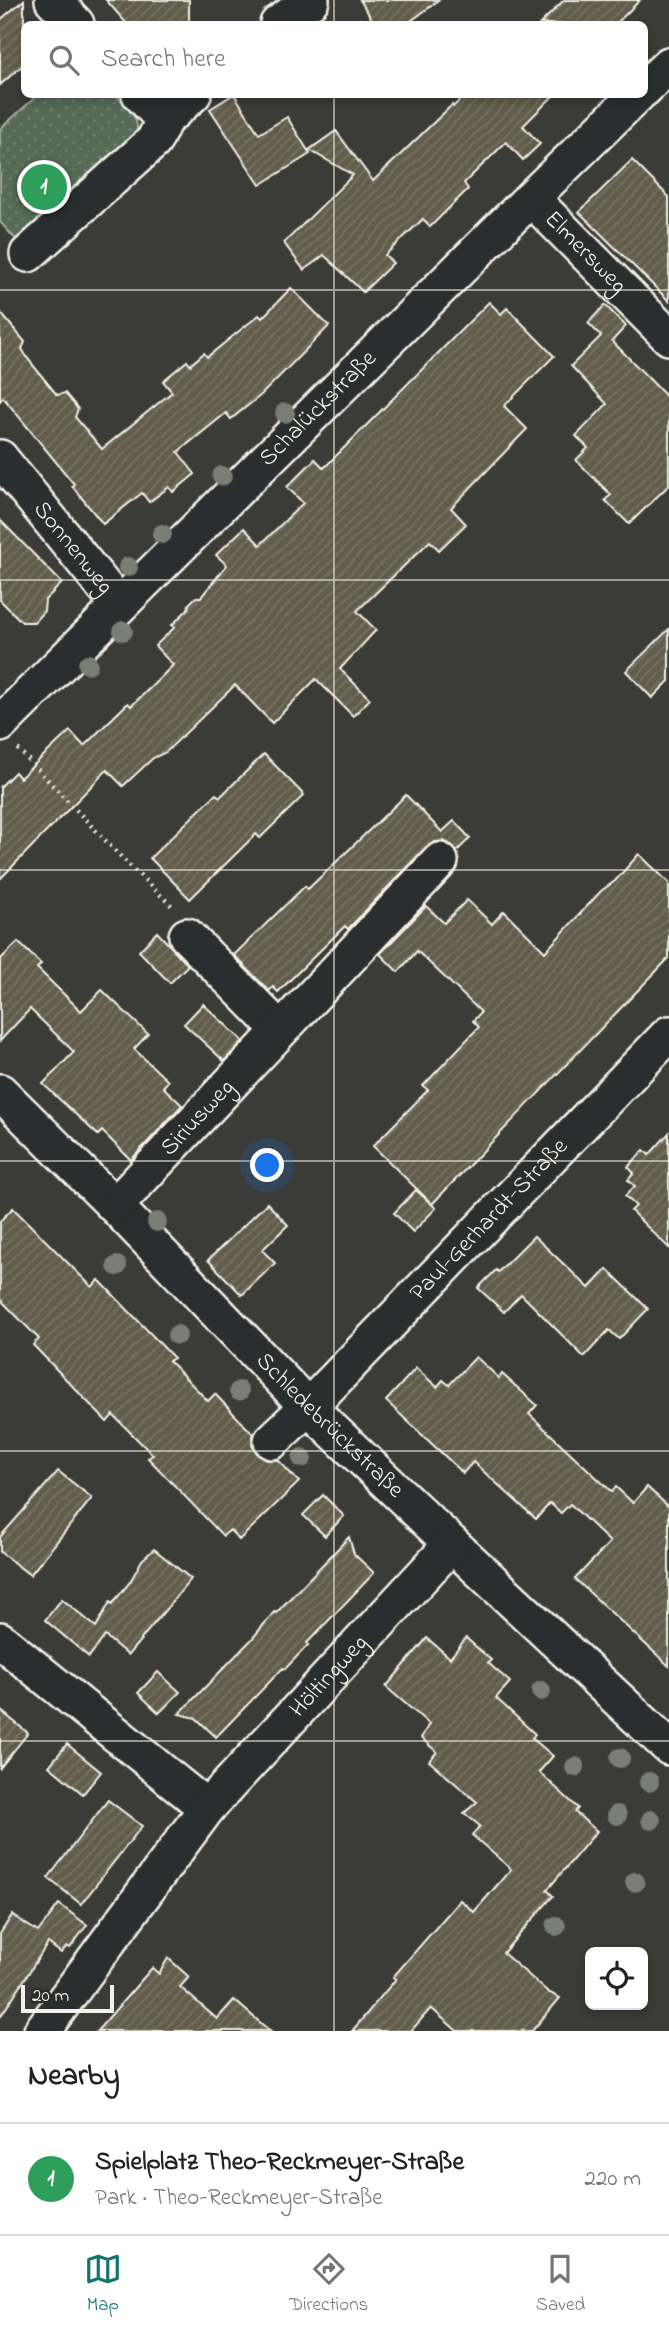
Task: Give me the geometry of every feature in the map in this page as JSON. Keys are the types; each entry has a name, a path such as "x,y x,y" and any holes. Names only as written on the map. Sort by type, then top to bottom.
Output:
{"street":[{"path":"53,0 73,21"},
{"path":"282,21 311,0"},
{"path":"648,86 669,65"},
{"path":"144,98 164,120"},
{"path":"28,254 153,141 164,120 189,98"},
{"name":"Schalückstraße","path":"5,732 120,605 634,98"},
{"name":"Elmersweg","path":"531,198 669,337"},
{"name":"Sonnenweg","path":"0,458 120,605"},
{"name":"Siriusweg","path":"115,1206 440,862"},
{"path":"187,936 280,1030"},
{"name":"Paul-Gerhardt-Straße","path":"272,1441 309,1407 669,1034"},
{"name":"Schledebrückstraße","path":"0,1092 115,1206 309,1407 669,1747"},
{"name":"Höltingweg","path":"42,2031 207,1808 452,1544"},
{"path":"0,1640 207,1808"}],"path":[{"path":"5,732 124,860 178,911 187,936"}],"green space":[{"path":"35,98 119,98 134,115 137,133 136,141 22,246 0,222 0,129"}],"building":[{"path":"24,0 21,67 0,85 0,20"},
{"path":"106,0 189,0 189,21 124,21"},
{"path":"360,0 439,0 411,21 373,21"},
{"path":"564,0 640,0 619,21 543,21"},
{"path":"228,98 236,98 259,134 287,117 310,154 260,185 210,109"},
{"path":"462,98 551,98 523,126 540,144 523,160 506,142 464,183 468,189 430,227 423,219 385,255 393,263 363,292 324,255 304,270 284,243 353,175 309,150 336,131 373,181 452,105 453,107"},
{"path":"632,160 669,197 669,301 579,212"},
{"path":"291,288 329,326 261,395 231,419 226,413 178,452 195,474 173,492 169,487 149,502 142,493 103,524 3,397 0,401 0,312 25,342 22,349 28,359 57,395 65,393 78,409 75,417 102,449 172,392 163,381 187,361 190,365 204,353 207,357 259,315 262,318"},
{"path":"489,302 501,314 507,308 554,356 504,406 527,429 451,508 466,524 439,550 430,541 357,611 376,630 340,669 370,699 353,716 316,679 272,723 235,685 166,752 153,758 123,786 107,770 0,879 0,787 15,772 20,778 70,731 84,746 128,703 131,706 153,685 173,665 155,646 175,627 172,625 188,609 189,604 196,597 201,597 227,565 216,555 244,528 260,545 303,503 287,487 315,459 324,468"},
{"path":"605,305 626,326 612,341 669,399 669,485 629,524 605,500 611,495 576,460 588,448 576,436 607,404 571,366 601,336 588,323"},
{"path":"0,520 62,583 45,600 44,611 34,622 22,622 0,600"},
{"path":"669,629 669,681 652,698 626,671"},
{"path":"264,754 304,795 260,838 256,834 190,899 150,858 216,794 220,797"},
{"path":"406,795 442,832 454,821 470,838 457,851 444,841 426,847 348,929 345,926 278,992 273,987 269,991 234,955 305,886 308,889"},
{"path":"639,854 669,883 669,958 432,1204 373,1146 428,1090 423,1086 479,1027 473,1021 481,1012 417,951 398,972 380,954 426,906 444,923 467,900 492,924 504,911 545,952"},
{"path":"157,932 188,965 170,983 139,951"},
{"path":"18,942 41,964 37,968 81,1011 102,990 148,1034 134,1049 168,1081 163,1087 182,1105 131,1160 102,1131 98,1135 43,1084 74,1052 30,1009 0,1041 0,960"},
{"path":"203,1004 243,1041 224,1061 184,1024"},
{"path":"669,1133 669,1248 631,1211 636,1206 625,1196 635,1186 628,1180 634,1173 628,1167 644,1150 649,1155"},
{"path":"416,1190 436,1208 413,1232 394,1213"},
{"path":"267,1203 288,1225 262,1250 275,1263 242,1295 208,1260"},
{"path":"13,1208 92,1287 99,1280 174,1358 169,1361 208,1401 215,1394 253,1434 252,1445 258,1455 267,1460 278,1460 299,1482 239,1540 230,1530 223,1536 148,1458 153,1455 113,1415 107,1422 33,1345 39,1339 0,1299 0,1221"},
{"path":"534,1236 589,1288 607,1269 648,1309 619,1339 609,1330 584,1357 521,1294 504,1312 478,1288"},
{"path":"476,1357 499,1378 502,1374 537,1405 529,1414 612,1492 616,1487 633,1503 647,1487 669,1507 669,1666 575,1579 610,1542 570,1504 561,1513 550,1503 536,1519 473,1462 463,1473 386,1401 416,1368 437,1387 443,1380 449,1385"},
{"path":"58,1471 92,1498 30,1575 0,1552 0,1537"},
{"path":"323,1495 344,1516 325,1536 303,1515"},
{"path":"349,1537 354,1554 374,1573 285,1669 283,1668 216,1737 196,1718 179,1714 252,1639 274,1612 276,1613"},
{"path":"154,1549 191,1579 128,1655 105,1636 89,1657 45,1620 62,1599 96,1627 110,1602 112,1604 130,1582 142,1560"},
{"path":"427,1638 450,1658 466,1638 491,1660 488,1663 510,1682 496,1698 535,1734 532,1738 553,1756 539,1772 578,1808 575,1812 597,1831 547,1890 553,1896 503,1953 548,1992 560,1998 532,2031 457,2031 431,2008 411,2031 352,2031 396,1979 393,1977 460,1900 474,1912 511,1869 472,1835 480,1826 464,1813 477,1802 429,1761 437,1752 421,1738 429,1724 386,1687"},
{"path":"158,1672 180,1692 159,1713 138,1693"},
{"path":"0,1710 28,1733 0,1768"},
{"path":"67,1744 101,1772 83,1794 49,1766"},
{"path":"108,1800 142,1826 81,1904 48,1878"},
{"path":"59,1904 87,1925 70,1948 67,1946 61,1953 48,1943 0,2017 0,1934 12,1915 38,1932"},
{"path":"168,1958 189,1977 180,1987 217,2019 234,2000 270,2031 97,2031 152,1968 159,1974"}],"place":[{"name":"Spielplatz Theo-Reckmeyer-Straße","path":"44,187"}]}
